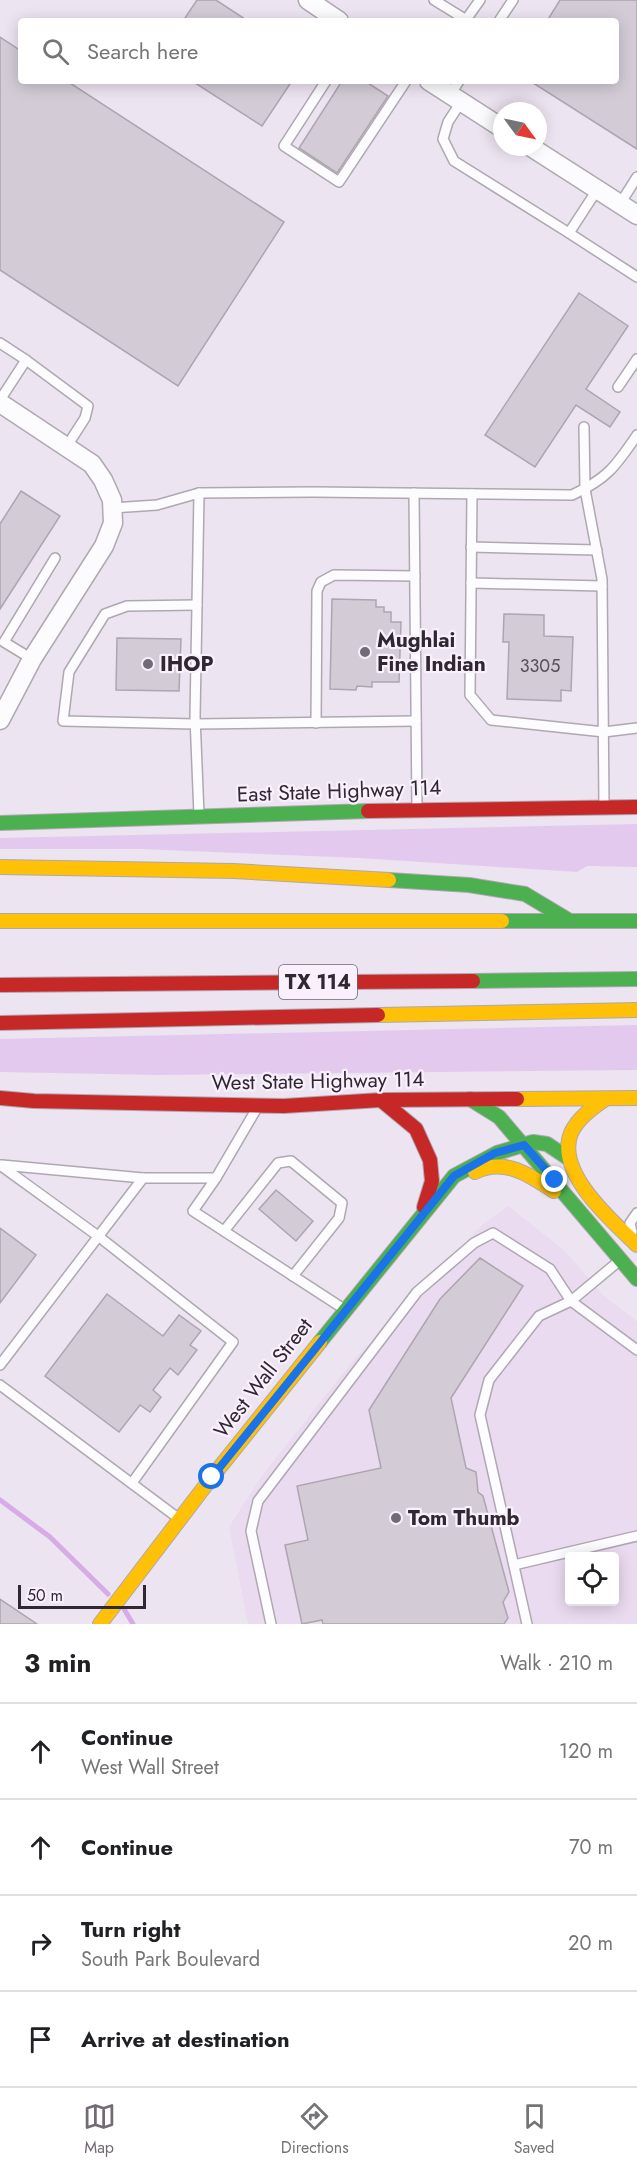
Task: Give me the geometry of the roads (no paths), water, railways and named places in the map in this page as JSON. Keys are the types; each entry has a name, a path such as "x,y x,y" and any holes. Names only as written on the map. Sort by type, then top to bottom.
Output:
{"main road":[{"name":"East State Highway 114","path":"0,823 417,810 637,807"},
{"path":"0,867 232,871 469,885 525,894 570,921"},
{"path":"0,921 637,921"},
{"name":"TX 114","path":"0,985 637,979"},
{"path":"0,1023 637,1010"},
{"name":"West State Highway 114","path":"0,1098 34,1101 284,1106 381,1100 637,1098"},
{"path":"470,1099 499,1117 637,1279"},
{"path":"381,1100 416,1129 430,1160 432,1181 428,1199 397,1247"},
{"path":"604,1100 584,1115 573,1129 568,1143 568,1158 576,1176 619,1228 637,1245"},
{"path":"397,1247 454,1176 495,1153 541,1143 554,1148 568,1158"},
{"path":"397,1247 458,1185 479,1169 497,1166 526,1173 577,1206"},
{"name":"West Wall Street","path":"100,1624 179,1519 397,1247"}],"street":[{"path":"308,0 335,18"},
{"path":"437,84 457,92 493,121"},
{"path":"545,156 637,215"},
{"path":"0,401 92,464 103,480 111,500 113,523 104,546 33,659 0,720"}],"lane":[{"path":"434,0 462,18"},
{"path":"469,18 480,0"},
{"path":"501,18 513,0"},
{"path":"324,84 284,146 339,182 404,84"},
{"path":"457,92 443,139 454,160 637,277"},
{"path":"620,204 637,177"},
{"path":"569,233 597,190"},
{"path":"0,343 83,400 88,406 85,418 67,446"},
{"path":"618,387 637,359"},
{"path":"0,401 26,360"},
{"path":"584,428 585,489 602,586 604,807"},
{"path":"112,508 156,505 199,493 572,495 595,485 618,463 637,435"},
{"path":"199,493 195,724 199,816"},
{"path":"414,493 417,810"},
{"path":"472,494 470,695 491,720 604,732 637,728"},
{"path":"471,547 597,549"},
{"path":"33,659 2,645 55,558"},
{"path":"316,723 317,591 321,582 334,575 415,576"},
{"path":"471,583 602,586"},
{"path":"197,605 127,606 105,614 69,672 63,721 195,724 416,722"},
{"path":"259,1105 216,1178 193,1211 345,1310"},
{"path":"224,1231 278,1163 291,1161 342,1203 339,1218 293,1276"},
{"path":"0,1165 142,1178 216,1178"},
{"path":"0,1165 98,1236 233,1342 132,1484"},
{"path":"0,1365 142,1178"},
{"path":"527,1624 480,1415 489,1380 539,1316 571,1301 637,1245 630,1223 637,1213"},
{"path":"271,1624 251,1531 258,1501 417,1292 474,1243 493,1233 550,1269 571,1301 637,1350"},
{"path":"0,1385 179,1519"},
{"path":"514,1565 637,1536"}],"waterway":[{"path":"0,1500 50,1537 108,1594"},
{"path":"124,1609 133,1624"}],"place":[{"name":"Mughlai Fine Indian","path":"365,652"},
{"name":"IHOP","path":"148,664"},
{"name":"Tom Thumb","path":"396,1518"}]}
